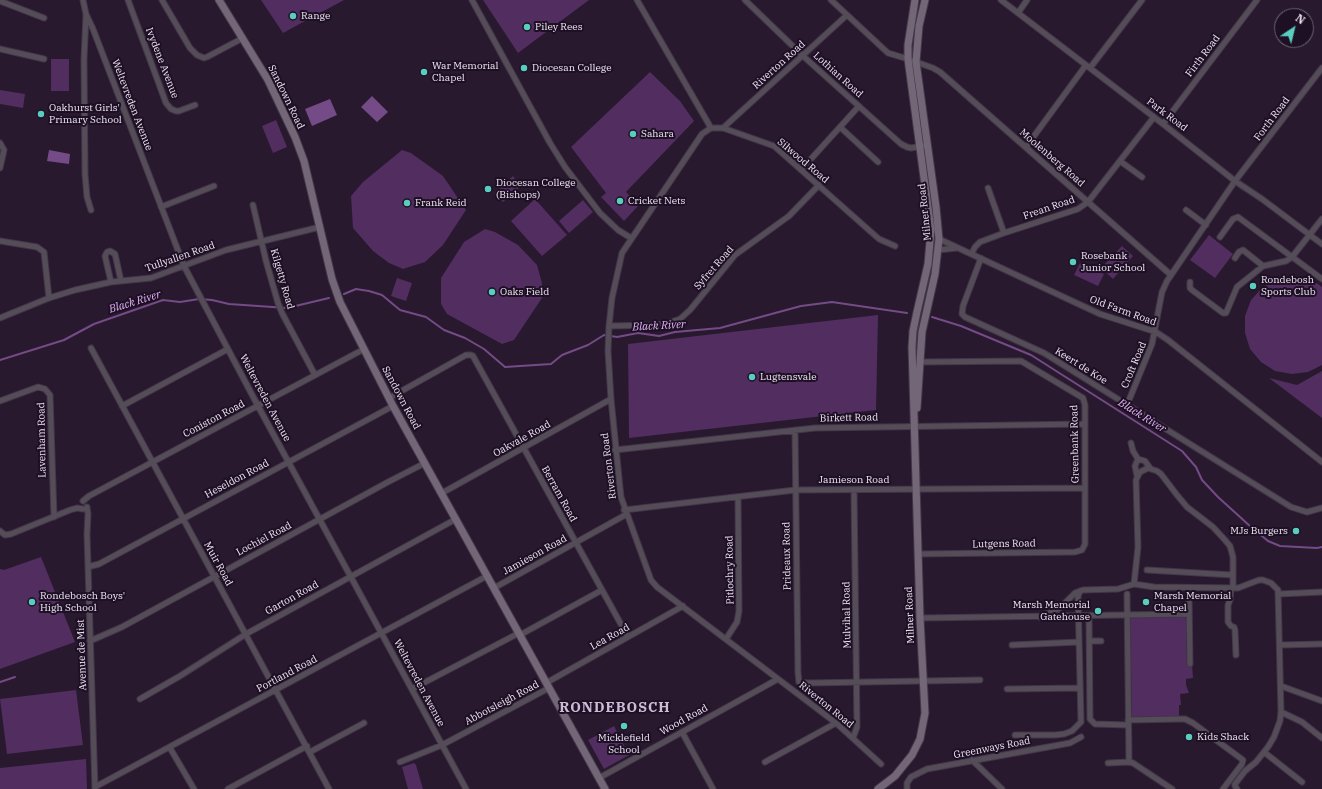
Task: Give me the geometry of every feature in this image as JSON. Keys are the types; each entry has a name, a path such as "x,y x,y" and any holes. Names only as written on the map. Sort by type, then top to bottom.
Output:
{"main road":[{"name":"Sandown Road","path":"219,0 268,80 295,137 304,161 340,302 393,406 605,789"},
{"name":"Milner Road","path":"878,789 900,772 916,749 924,719 913,390 913,331 928,264 931,237 908,59 908,45 915,0"},
{"name":"Milner Road","path":"915,424 919,397 922,332 935,274 939,238 916,62 918,32 925,0"}],"street":[{"name":"Weltevreden Avenue","path":"83,0 86,14 184,266 288,462 466,789"},
{"name":"Ivydene Avenue","path":"128,0 166,103 171,109 176,111 195,105"},
{"path":"162,0 190,48 197,55 204,58 208,57 243,38"},
{"path":"472,0 547,137 566,167 600,213 618,230 630,238"},
{"path":"637,0 711,128"},
{"name":"Lothian Road","path":"745,0 803,56 901,144 907,147 927,145"},
{"name":"Moolenberg Road","path":"831,0 888,53 908,59 940,72 1171,275"},
{"name":"Park Road","path":"1001,0 1164,124 1235,181 1262,199 1322,244"},
{"path":"1018,13 1027,0"},
{"path":"1026,147 1142,0"},
{"name":"Firth Road","path":"1164,124 1258,0"},
{"path":"0,1 44,18"},
{"path":"86,14 84,58 85,174 87,196 91,210"},
{"name":"Riverton Road","path":"723,128 847,15"},
{"path":"0,49 44,59"},
{"name":"Forth Road","path":"1235,181 1322,68"},
{"path":"801,170 859,106"},
{"name":"Frean Road","path":"972,253 980,242 1078,209 1088,202 1154,117"},
{"path":"840,127 878,162"},
{"name":"Riverton Road","path":"711,128 702,134 630,238 619,260 612,298 608,345 615,450 620,489 625,512 651,580 657,587 793,689 836,723 881,764"},
{"name":"Silwood Road","path":"711,128 723,128 771,144 879,239 895,246"},
{"path":"0,143 4,150 0,168"},
{"path":"1120,161 1142,177"},
{"name":"Croft Road","path":"1127,405 1156,332 1162,292 1171,275 1235,181"},
{"name":"Syfret Road","path":"609,327 648,326 665,324 680,319 690,310 735,256 789,216 819,185"},
{"path":"161,207 214,186"},
{"path":"988,188 1004,233"},
{"name":"Kilgetty Road","path":"253,205 278,303 315,375"},
{"path":"1186,210 1206,225"},
{"path":"1220,237 1234,219 1238,217 1322,279"},
{"path":"1190,282 1189,286 1192,290 1226,314 1237,287 1263,266 1286,261 1292,257 1322,219"},
{"name":"Tullyallen Road","path":"0,318 49,298 75,290 111,282 151,278 226,250 320,227"},
{"name":"Old Farm Road","path":"939,238 1100,314 1156,332 1322,462"},
{"path":"0,241 37,247 44,252 49,298"},
{"name":"Old Farm Road","path":"938,250 958,248"},
{"path":"1235,258 1239,252 1243,250 1263,266"},
{"path":"111,282 105,256 107,252 110,251 115,254 121,281"},
{"name":"Keert de Koe","path":"981,258 963,306 962,314 965,317 1044,354 1291,507 1307,512 1322,508"},
{"name":"Muir Road","path":"91,348 329,789"},
{"name":"Coniston Road","path":"2,533 11,534 83,505 94,494 364,348"},
{"path":"122,406 228,349"},
{"name":"Berram Road","path":"390,398 466,355 471,355 628,637"},
{"name":"Greenbank Road","path":"920,362 1021,361 1083,398 1085,405 1086,544"},
{"name":"Lavenham Road","path":"0,401 38,387 45,389 50,395 54,517"},
{"name":"Oakvale Road","path":"442,493 611,399"},
{"name":"Heseldon Road","path":"88,567 99,564 393,406"},
{"name":"Birkett Road","path":"615,450 815,428 915,424 1084,424"},
{"name":"Prideaux Road","path":"795,430 799,682"},
{"path":"1131,443 1133,451 1138,459 1145,461 1150,468"},
{"path":"1134,584 1138,547 1137,476 1135,466 1138,459"},
{"name":"Lochiel Road","path":"90,642 112,632 425,463"},
{"path":"1137,476 1143,469 1150,468 1156,470 1161,474 1182,502 1213,527 1225,540 1232,552 1233,575 1228,605 1228,622 1234,627 1235,630 1236,655"},
{"name":"Jamieson Road","path":"494,588 576,543 625,512 795,490 1085,488"},
{"name":"Mulvihal Road","path":"853,738 857,727 854,490"},
{"name":"Pitlochry Road","path":"726,639 737,622 739,611 738,497"},
{"name":"Avenue de Mist","path":"83,505 88,514 88,567 95,788"},
{"name":"Garton Road","path":"140,699 180,676 246,634 456,519"},
{"name":"Lutgens Road","path":"918,554 1075,552 1082,550 1086,544"},
{"path":"1147,570 1233,575"},
{"name":"Portland Road","path":"95,788 487,576"},
{"path":"1040,617 1060,608 1075,593 1086,589 1118,589 1134,584 1154,587 1232,588 1242,587 1259,580 1267,581 1274,586 1278,590 1279,594 1281,712 1274,736 1264,752 1235,784 1237,789"},
{"path":"412,689 602,590"},
{"path":"1015,735 1064,734 1072,731 1078,726 1082,719 1078,616 1078,596 1080,591"},
{"path":"1279,594 1322,592"},
{"path":"1127,594 1128,762"},
{"path":"1189,596 1190,664"},
{"path":"1071,597 1078,600"},
{"name":"Lea Road","path":"548,686 628,637 683,606"},
{"path":"920,618 1189,614"},
{"path":"1089,616 1091,722 1095,724 1185,719 1193,723 1241,758 1243,762 1223,789"},
{"path":"1089,641 1101,641"},
{"path":"1012,645 1079,642"},
{"path":"1280,645 1322,644"},
{"name":"Wood Road","path":"599,778 778,679"},
{"path":"793,689 799,682 923,682 980,680"},
{"name":"Abbotsleigh Road","path":"400,762 442,745 548,686"},
{"path":"1281,686 1322,701"},
{"path":"1007,689 1080,688"},
{"path":"1281,712 1302,722 1322,738"},
{"path":"310,752 364,723"},
{"path":"765,762 836,723"},
{"path":"682,732 713,789"},
{"name":"Greenways Road","path":"907,789 906,786 908,780 927,769 1070,743 1081,737"},
{"path":"228,789 307,746"},
{"path":"170,748 194,789"},
{"path":"1264,752 1302,782"},
{"path":"972,760 1002,789"},
{"path":"1108,762 1133,763 1172,789"}],"shaded area":[{"name":"Range","path":"261,0 344,0 283,33"},
{"name":"Piley Rees","path":"483,0 589,0 518,53"},
{"path":"51,59 69,59 69,91 51,91"},
{"name":"Sahara","path":"650,72 680,101 694,121 626,192 639,205 624,221 601,197 606,193 571,147"},
{"path":"0,90 25,94 23,108 0,104"},
{"path":"372,96 388,112 377,122 361,107"},
{"path":"330,99 337,115 312,126 305,109"},
{"path":"276,120 287,147 273,153 262,126"},
{"path":"49,150 70,154 69,164 47,161"},
{"name":"Frank Reid","path":"402,150 411,153 443,176 466,210 443,245 425,262 403,269 389,263 373,251 353,228 351,196 363,182"},
{"path":"513,176 521,186 503,202 494,193"},
{"path":"535,199 567,235 542,256 511,221"},
{"path":"583,200 593,212 569,233 559,221"},
{"name":"Oaks Field","path":"485,229 495,232 518,245 537,265 542,283 542,298 514,340 502,344 447,314 441,304 441,278 464,242"},
{"path":"1209,235 1233,254 1215,278 1190,260"},
{"path":"1122,246 1133,256 1113,279 1101,268"},
{"path":"1080,263 1104,274 1098,286 1074,275"},
{"path":"1289,277 1304,278 1322,287 1322,365 1308,372 1292,374 1275,371 1261,362 1250,349 1245,333 1245,316 1251,300 1262,288 1275,280"},
{"path":"397,278 412,283 406,301 391,296"},
{"name":"Lugtensvale","path":"878,315 876,410 629,438 628,344"},
{"path":"1322,371 1322,418 1269,378 1297,385"},
{"name":"Rondebosch Boys' High School","path":"41,557 75,642 0,669 0,569 4,570"},
{"path":"1185,617 1187,664 1192,664 1193,678 1186,679 1186,685 1189,693 1180,694 1181,705 1179,705 1179,716 1132,717 1130,619"},
{"path":"76,690 83,745 7,754 0,699"},
{"path":"614,726 629,755 604,769 588,740"},
{"path":"86,759 87,789 0,789 0,768"},
{"path":"414,763 416,765 423,789 408,789 402,767"}],"waterway":[{"name":"Black River","path":"344,294 356,289 382,295 400,310 426,317 444,330 465,338 484,349 505,367 551,364 562,355 588,345 604,335 617,337 638,333 659,336 675,332 720,328 801,306 832,302 907,313"},
{"name":"Black River","path":"0,360 64,340 94,324 163,300 180,302 199,299 229,304 287,308 329,298"},
{"name":"Black River","path":"932,317 961,326 1031,355 1182,451 1196,467 1202,480 1218,497 1268,541 1280,546 1322,547"},
{"path":"0,682 15,677"}],"place":[{"name":"Range","path":"293,16"},
{"name":"Piley Rees","path":"527,27"},
{"name":"Diocesan College","path":"524,68"},
{"name":"War Memorial Chapel","path":"424,72"},
{"name":"Oakhurst Girls' Primary School","path":"41,114"},
{"name":"Sahara","path":"633,134"},
{"name":"Diocesan College (Bishops)","path":"488,189"},
{"name":"Cricket Nets","path":"620,201"},
{"name":"Frank Reid","path":"407,203"},
{"name":"Rosebank Junior School","path":"1073,262"},
{"name":"Rondebosh Sports Club","path":"1253,286"},
{"name":"Oaks Field","path":"492,292"},
{"name":"Lugtensvale","path":"752,377"},
{"name":"MJs Burgers","path":"1296,531"},
{"name":"Rondebosch Boys' High School","path":"32,602"},
{"name":"Marsh Memorial Chapel","path":"1146,602"},
{"name":"Marsh Memorial Gatehouse","path":"1098,611"},
{"name":"Micklefield School","path":"624,726"},
{"name":"Kids Shack","path":"1189,737"}],"district":[{"name":"RONDEBOSCH","path":"615,708"}]}
